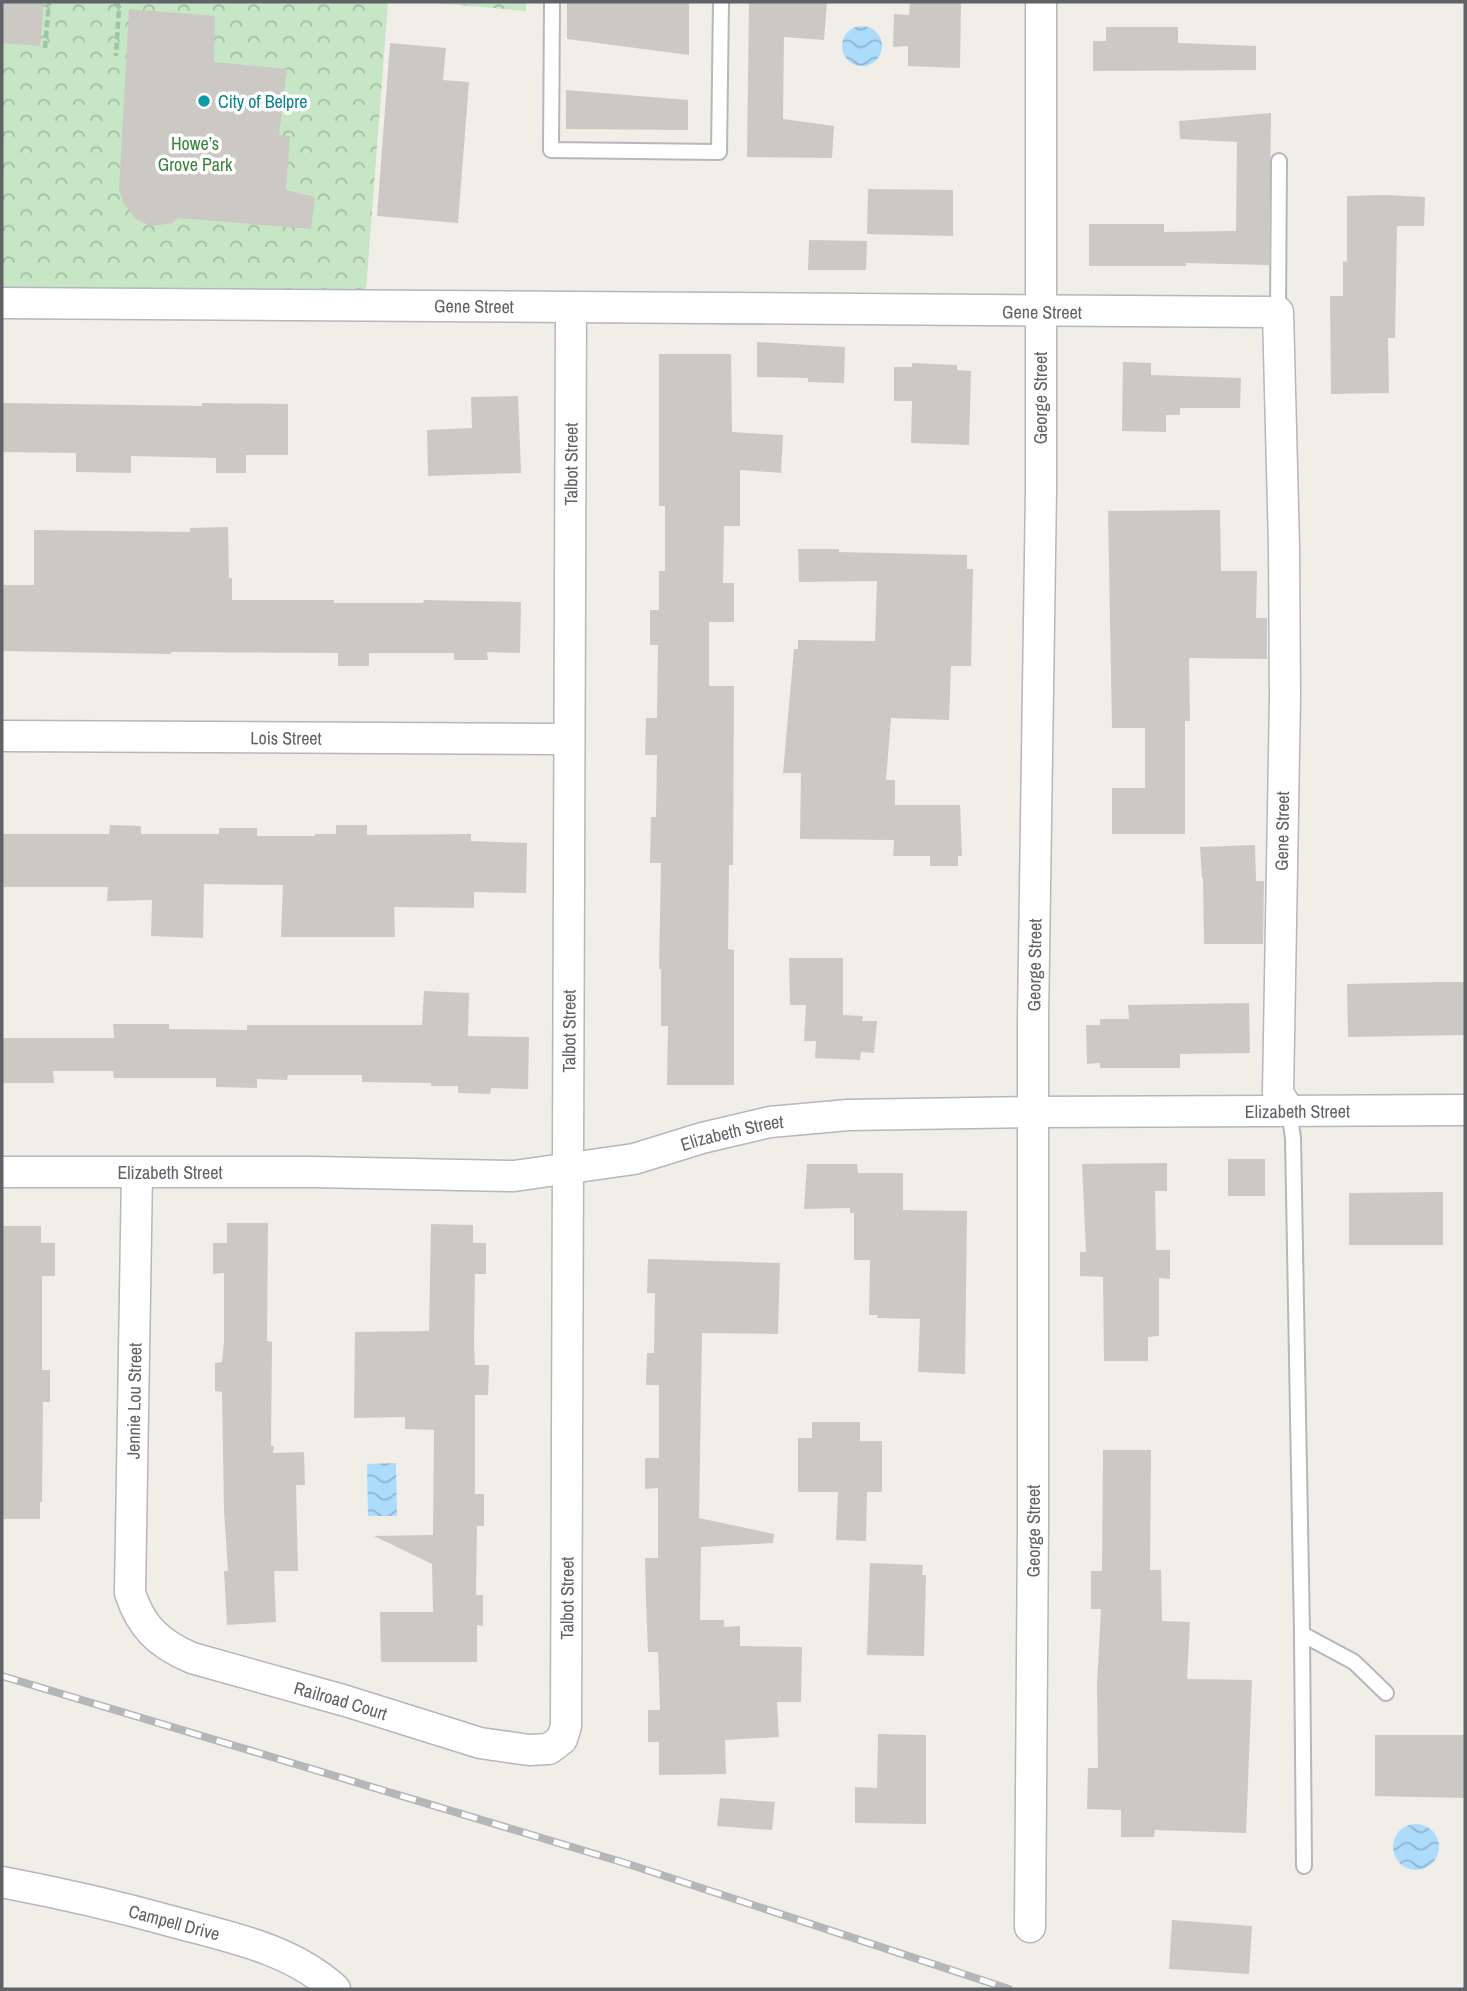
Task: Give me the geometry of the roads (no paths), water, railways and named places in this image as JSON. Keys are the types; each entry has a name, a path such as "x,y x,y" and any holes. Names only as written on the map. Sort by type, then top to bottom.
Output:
{"street":[{"name":"George Street","path":"1030,1927 1033,1021 1041,489 1041,2"},
{"name":"Gene Street","path":"2,303 365,303 1040,313 1278,312 1285,697 1278,1093 1289,1111"},
{"name":"Talbot Street","path":"549,1749 562,1739 566,1726 570,308"},
{"name":"Lois Street","path":"2,736 569,739"},
{"name":"Elizabeth Street","path":"2,1172 314,1172 514,1176 634,1158 770,1122 848,1115 1465,1110"},
{"name":"Jennie Lou Street","path":"137,1173 130,1593 135,1611 145,1625"},
{"name":"Railroad Court","path":"145,1625 168,1648 192,1658 480,1742 529,1750 549,1749"},
{"name":"Campell Drive","path":"2,1882 84,1898 241,1940 293,1960 320,1975 335,1989"}],"lane":[{"path":"552,2 551,150 719,152 721,2"},
{"path":"1278,312 1279,161"},
{"path":"1289,1111 1293,1152 1304,1866"},
{"path":"1302,1634 1354,1662 1386,1693"}],"water":[{"path":"862,26 876,32 882,46 876,60 862,66 848,60 842,46 848,32"},
{"path":"396,1463 397,1516 368,1516 367,1464"},
{"path":"1416,1824 1432,1831 1439,1847 1432,1863 1416,1870 1400,1863 1393,1847 1400,1831"}],"railway":[{"path":"2,1676 625,1863 1009,1989"}],"place":[{"name":"City of Belpre","path":"204,101"}],"park label":[{"name":"Howe’s Grove Park","path":"195,153"}]}
